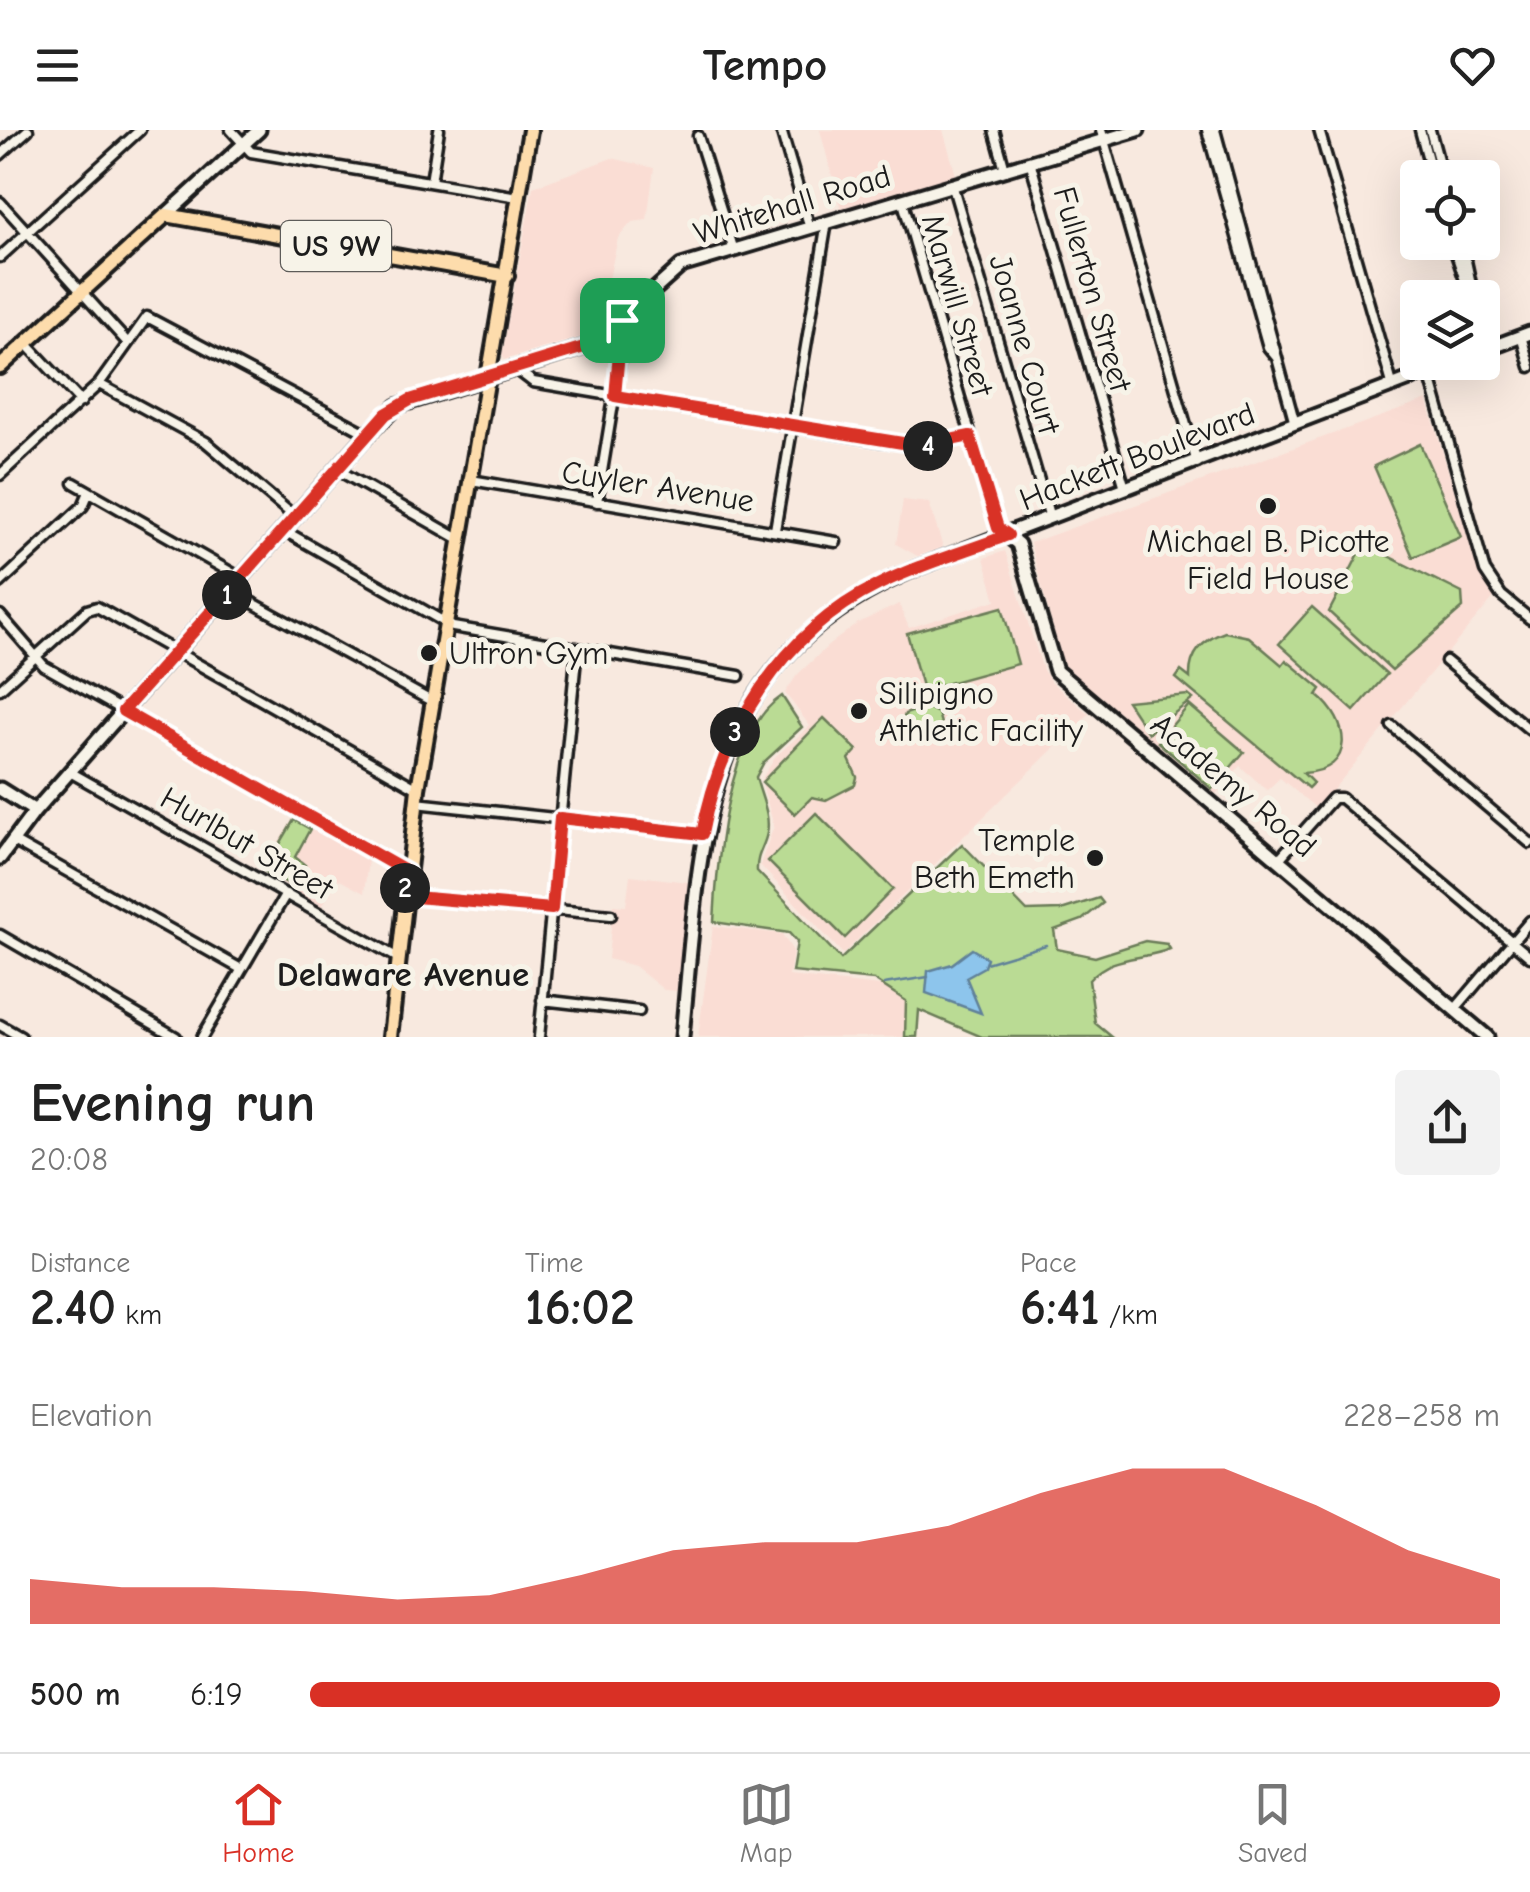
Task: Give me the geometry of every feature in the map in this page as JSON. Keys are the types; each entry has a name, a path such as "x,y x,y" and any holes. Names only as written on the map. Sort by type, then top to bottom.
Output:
{"main road":[{"path":"390,1037 417,796 532,130"},
{"path":"0,367 166,214"},
{"name":"US 9W","path":"166,214 507,276"}],"street":[{"path":"0,155 28,130"},
{"path":"0,257 140,130"},
{"path":"231,130 251,152 519,197"},
{"path":"166,214 259,130"},
{"path":"431,182 439,130"},
{"path":"781,130 810,228"},
{"path":"994,130 1005,169"},
{"name":"Whitehall Road","path":"0,858 35,811 386,414 410,400 594,344 669,272 1005,169 1102,135 1138,130"},
{"path":"1207,130 1268,347 1276,358 1296,424"},
{"path":"1215,130 1277,346 1276,358"},
{"path":"1319,130 1393,387"},
{"path":"1420,130 1432,160"},
{"path":"1430,130 1434,160"},
{"path":"1102,135 1197,463"},
{"path":"698,136 734,251"},
{"name":"Fullerton Street","path":"1030,161 1125,489"},
{"name":"Joanne Court","path":"952,184 1050,518"},
{"name":"Marwill Street","path":"902,199 998,528 1008,535"},
{"path":"0,202 127,342"},
{"path":"776,530 827,222"},
{"path":"0,475 99,384 147,317 368,434"},
{"path":"597,502 615,396 622,320"},
{"path":"1500,344 1526,334 1530,366"},
{"path":"26,343 80,402"},
{"path":"516,369 532,382 921,446 970,436"},
{"name":"Hackett Boulevard","path":"682,1037 702,834 719,769 734,734 777,666 800,640 878,584 1410,380"},
{"path":"1430,380 1486,571 1501,595 1530,619"},
{"path":"99,384 206,442 295,517"},
{"path":"336,469 461,540"},
{"name":"Cuyler Avenue","path":"471,480 836,542"},
{"path":"74,483 242,578"},
{"path":"0,583 83,506 89,492"},
{"path":"283,530 446,623 739,676"},
{"name":"Academy Road","path":"1008,535 1018,544 1056,671 1487,1037"},
{"path":"231,591 433,702"},
{"path":"0,689 94,607 176,650 417,796 702,834"},
{"path":"0,615 44,666 407,872"},
{"path":"539,1037 577,648"},
{"path":"1446,661 1530,730"},
{"path":"1392,726 1530,844"},
{"name":"Hurlbut Street","path":"70,772 398,958"},
{"path":"0,789 35,811"},
{"path":"1279,859 1333,798 1341,798 1530,956"},
{"path":"13,841 241,969"},
{"path":"202,1037 286,894"},
{"path":"404,896 611,915"},
{"path":"1455,1009 1530,920"},
{"path":"0,935 176,1037"},
{"path":"542,1000 639,1011"},
{"path":"0,1025 21,1037"}],"shaded area":[{"path":"820,130 943,130 956,175 841,210"},
{"path":"612,158 654,168 647,220 632,222 618,238 597,333 504,360 533,187"},
{"path":"1427,400 1480,576 1495,596 1317,809 1280,778 1267,790 1240,766 1215,795 1063,665 1030,543"},
{"path":"903,500 929,503 944,550 921,558 896,544"},
{"path":"1005,551 1043,670 1051,682 1089,714 843,954 760,865 774,826 761,780 776,756 810,726 785,693 797,675 829,645 858,623 899,604 909,628 996,600 984,558"},
{"path":"294,817 368,860 364,893 338,879 321,908 262,870"},
{"path":"630,875 688,882 678,991 664,990 634,966 608,959 613,905 626,906"},
{"path":"713,926 782,934 793,951 789,976 916,990 911,1037 698,1037"}],"green space":[{"path":"1420,444 1461,537 1413,557 1374,466"},
{"path":"1364,544 1462,593 1463,608 1392,670 1329,612"},
{"path":"1002,607 1018,664 923,690 907,633"},
{"path":"1312,607 1387,674 1354,711 1279,644"},
{"path":"1225,632 1249,637 1282,665 1286,660 1321,689 1317,695 1336,718 1343,743 1333,764 1303,773 1313,783 1308,788 1176,678 1181,671 1190,678 1198,649"},
{"path":"1188,695 1193,699 1148,733 1127,701"},
{"path":"782,696 802,727 764,762 756,777 768,826 757,871 841,959 962,844 1027,911 1061,910 1099,898 1103,903 1082,920 1054,930 1057,949 1095,957 1145,941 1167,944 1170,949 1117,962 1089,980 1095,1023 1112,1037 982,1037 919,1010 917,1037 905,1037 906,1001 874,980 792,972 797,942 789,933 714,922 722,834 737,768 763,714"},
{"path":"1189,705 1244,752 1212,789 1158,742"},
{"path":"926,707 938,713 944,734 929,735 920,743 913,737 908,742 900,730 905,714"},
{"path":"824,718 857,750 849,759 857,777 855,785 826,800 812,797 795,814 762,782"},
{"path":"816,813 893,889 845,938 768,861"},
{"path":"294,820 310,829 295,857 305,865 291,885 264,871"}],"water":[{"path":"972,949 987,958 984,967 966,977 981,1013 926,993 928,971 952,964"}],"waterway":[{"path":"986,963 1046,945"},
{"path":"884,984 928,977"}],"place":[{"name":"Michael B. Picotte Field House","path":"1268,506"},
{"name":"Ultron Gym","path":"429,653"},
{"name":"Silipigno Athletic Facility","path":"859,711"},
{"name":"Temple Beth Emeth","path":"1095,858"}],"district":[{"name":"Delaware Avenue","path":"403,974"}],"route":[{"path":"622,320 623,343 615,396 921,446 970,436 998,528 1008,535 878,584 800,640 777,666 734,734 719,769 702,834 560,818 552,909 404,896 407,872 123,711 386,414 410,400 594,344 622,320"}]}
